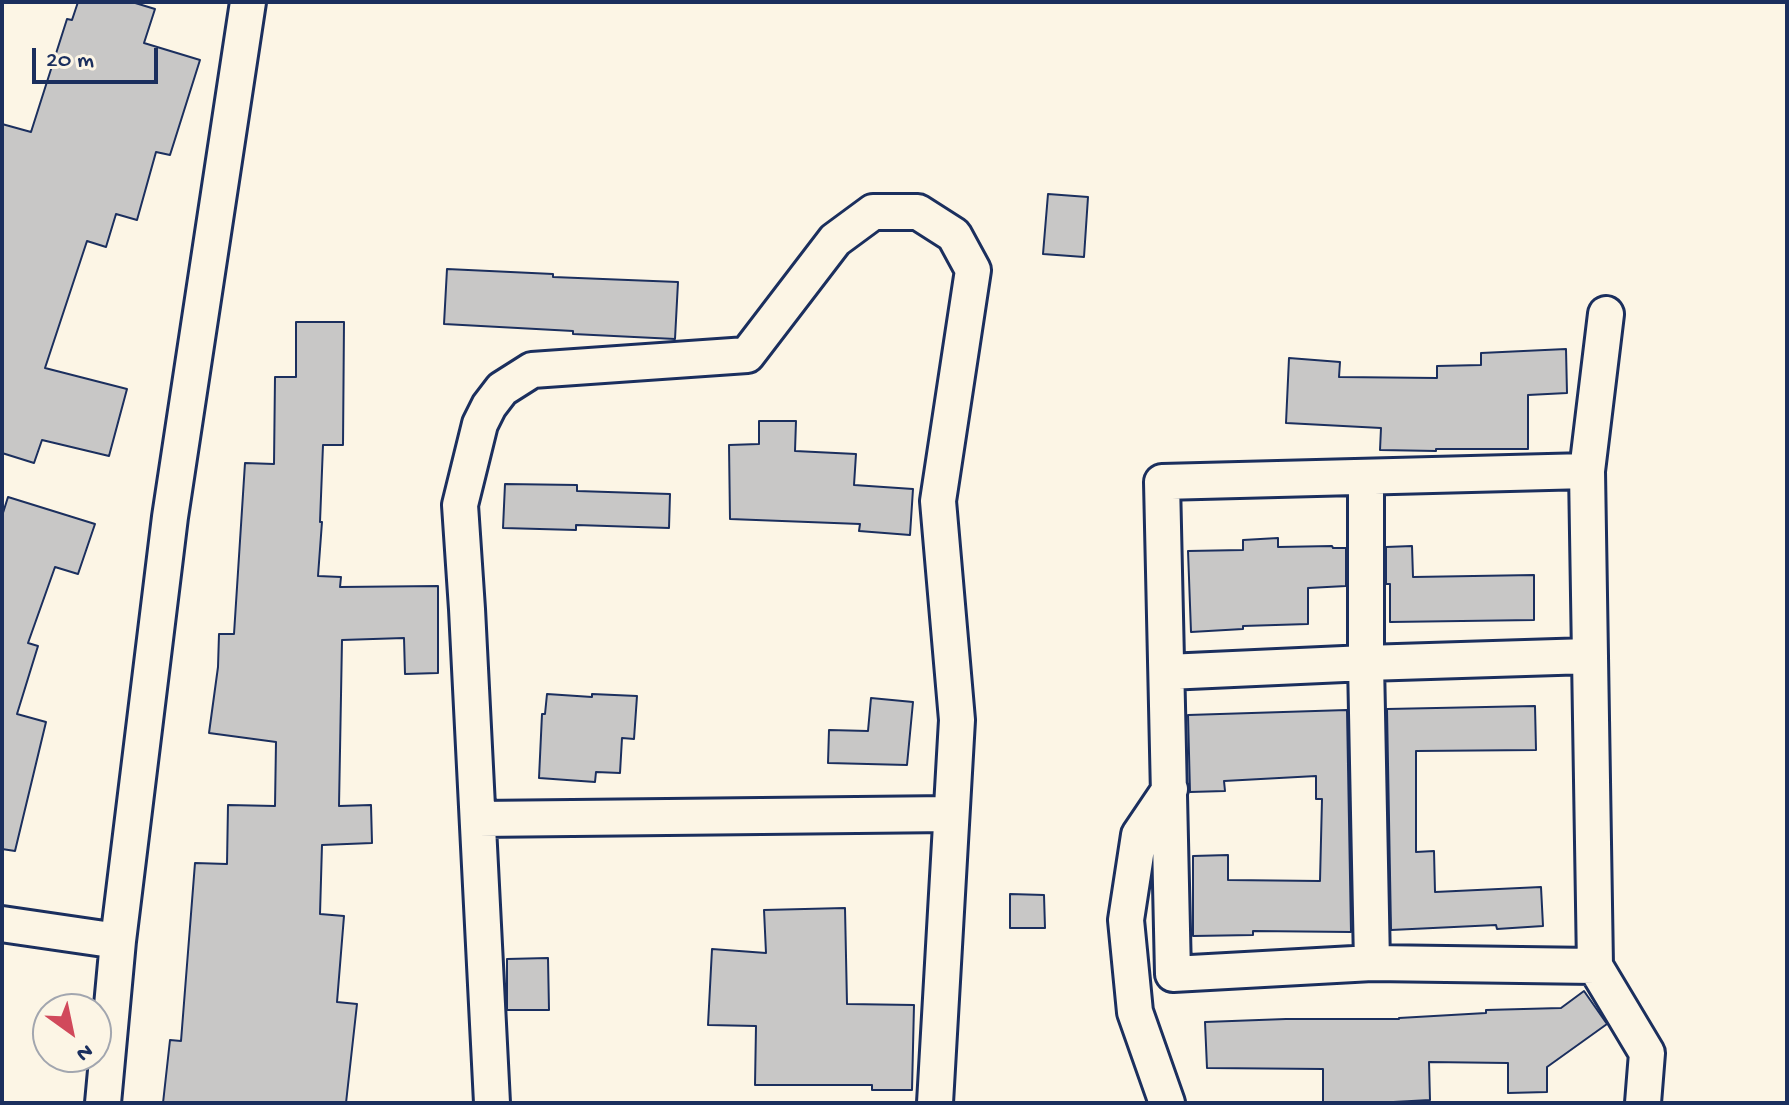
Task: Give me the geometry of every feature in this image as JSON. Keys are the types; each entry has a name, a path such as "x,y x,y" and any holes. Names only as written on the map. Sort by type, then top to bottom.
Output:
{"street":[{"path":"103,1103 118,941 170,517 248,2"},
{"path":"492,1103 460,505 480,424 502,389 532,370 747,355 835,240 873,212 918,212 954,235 973,270 938,501 957,720 935,1103"},
{"path":"1606,314 1587,471 1595,966 1647,1053 1643,1103"},
{"path":"1587,471 1162,482 1173,974 1372,963 1595,966"},
{"path":"1366,477 1372,963"},
{"path":"1167,672 1589,656"},
{"path":"1167,1103 1135,1012 1126,920 1139,835 1170,789"},
{"path":"478,819 951,814"},
{"path":"2,924 118,941"}],"building":[{"path":"78,2 132,2 155,9 144,43 200,60 170,155 156,152 137,220 116,214 106,247 87,241 45,368 127,389 109,456 42,440 34,463 2,453 2,124 31,132 67,19 72,20"},
{"path":"1048,194 1088,197 1084,257 1043,254"},
{"path":"447,269 678,282 675,339 444,324"},
{"path":"296,322 344,322 343,445 323,445 318,576 341,577 340,587 438,586 438,673 405,674 404,638 342,640 339,806 371,805 372,843 322,845 320,914 344,916 337,1002 357,1004 346,1103 163,1103 170,1040 181,1041 195,863 227,864 228,805 275,806 276,742 209,733 219,634 234,634 245,463 274,464 275,377 296,377"},
{"path":"1566,349 1567,393 1528,395 1528,449 1380,450 1381,428 1286,423 1289,358 1340,362 1339,377 1437,378 1437,366 1481,365 1481,353"},
{"path":"759,421 796,421 795,451 856,454 854,485 913,489 910,535 859,531 860,524 730,519 729,445 759,444"},
{"path":"505,484 577,485 577,491 670,494 669,528 576,525 576,530 503,528"},
{"path":"8,497 95,524 78,574 55,567 28,643 38,646 17,714 46,722 15,851 2,849 2,516"},
{"path":"1278,538 1278,547 1346,548 1346,586 1308,588 1308,624 1243,626 1243,629 1191,632 1188,551 1243,550 1243,540"},
{"path":"1412,546 1413,577 1534,575 1534,620 1390,622 1386,547"},
{"path":"547,694 637,696 634,739 622,738 620,773 596,772 595,782 539,778 542,714 545,714"},
{"path":"871,698 913,702 907,765 828,763 829,730 868,731"},
{"path":"1535,706 1536,750 1416,751 1416,852 1434,851 1435,892 1541,887 1543,926 1391,930 1387,709"},
{"path":"1347,710 1351,932 1253,931 1253,935 1193,936 1193,856 1228,855 1228,880 1320,881 1322,799 1316,799 1316,776 1224,781 1225,791 1190,792 1188,715"},
{"path":"1010,894 1044,895 1045,928 1010,928"},
{"path":"845,908 847,1004 914,1005 912,1090 872,1090 872,1085 755,1085 756,1026 708,1025 712,949 766,953 764,910"},
{"path":"548,958 549,1010 507,1010 507,959"},
{"path":"1584,991 1607,1024 1547,1067 1547,1092 1508,1093 1508,1063 1429,1062 1430,1100 1323,1103 1323,1069 1207,1068 1205,1022 1399,1019 1486,1013 1486,1010 1561,1008"}]}
